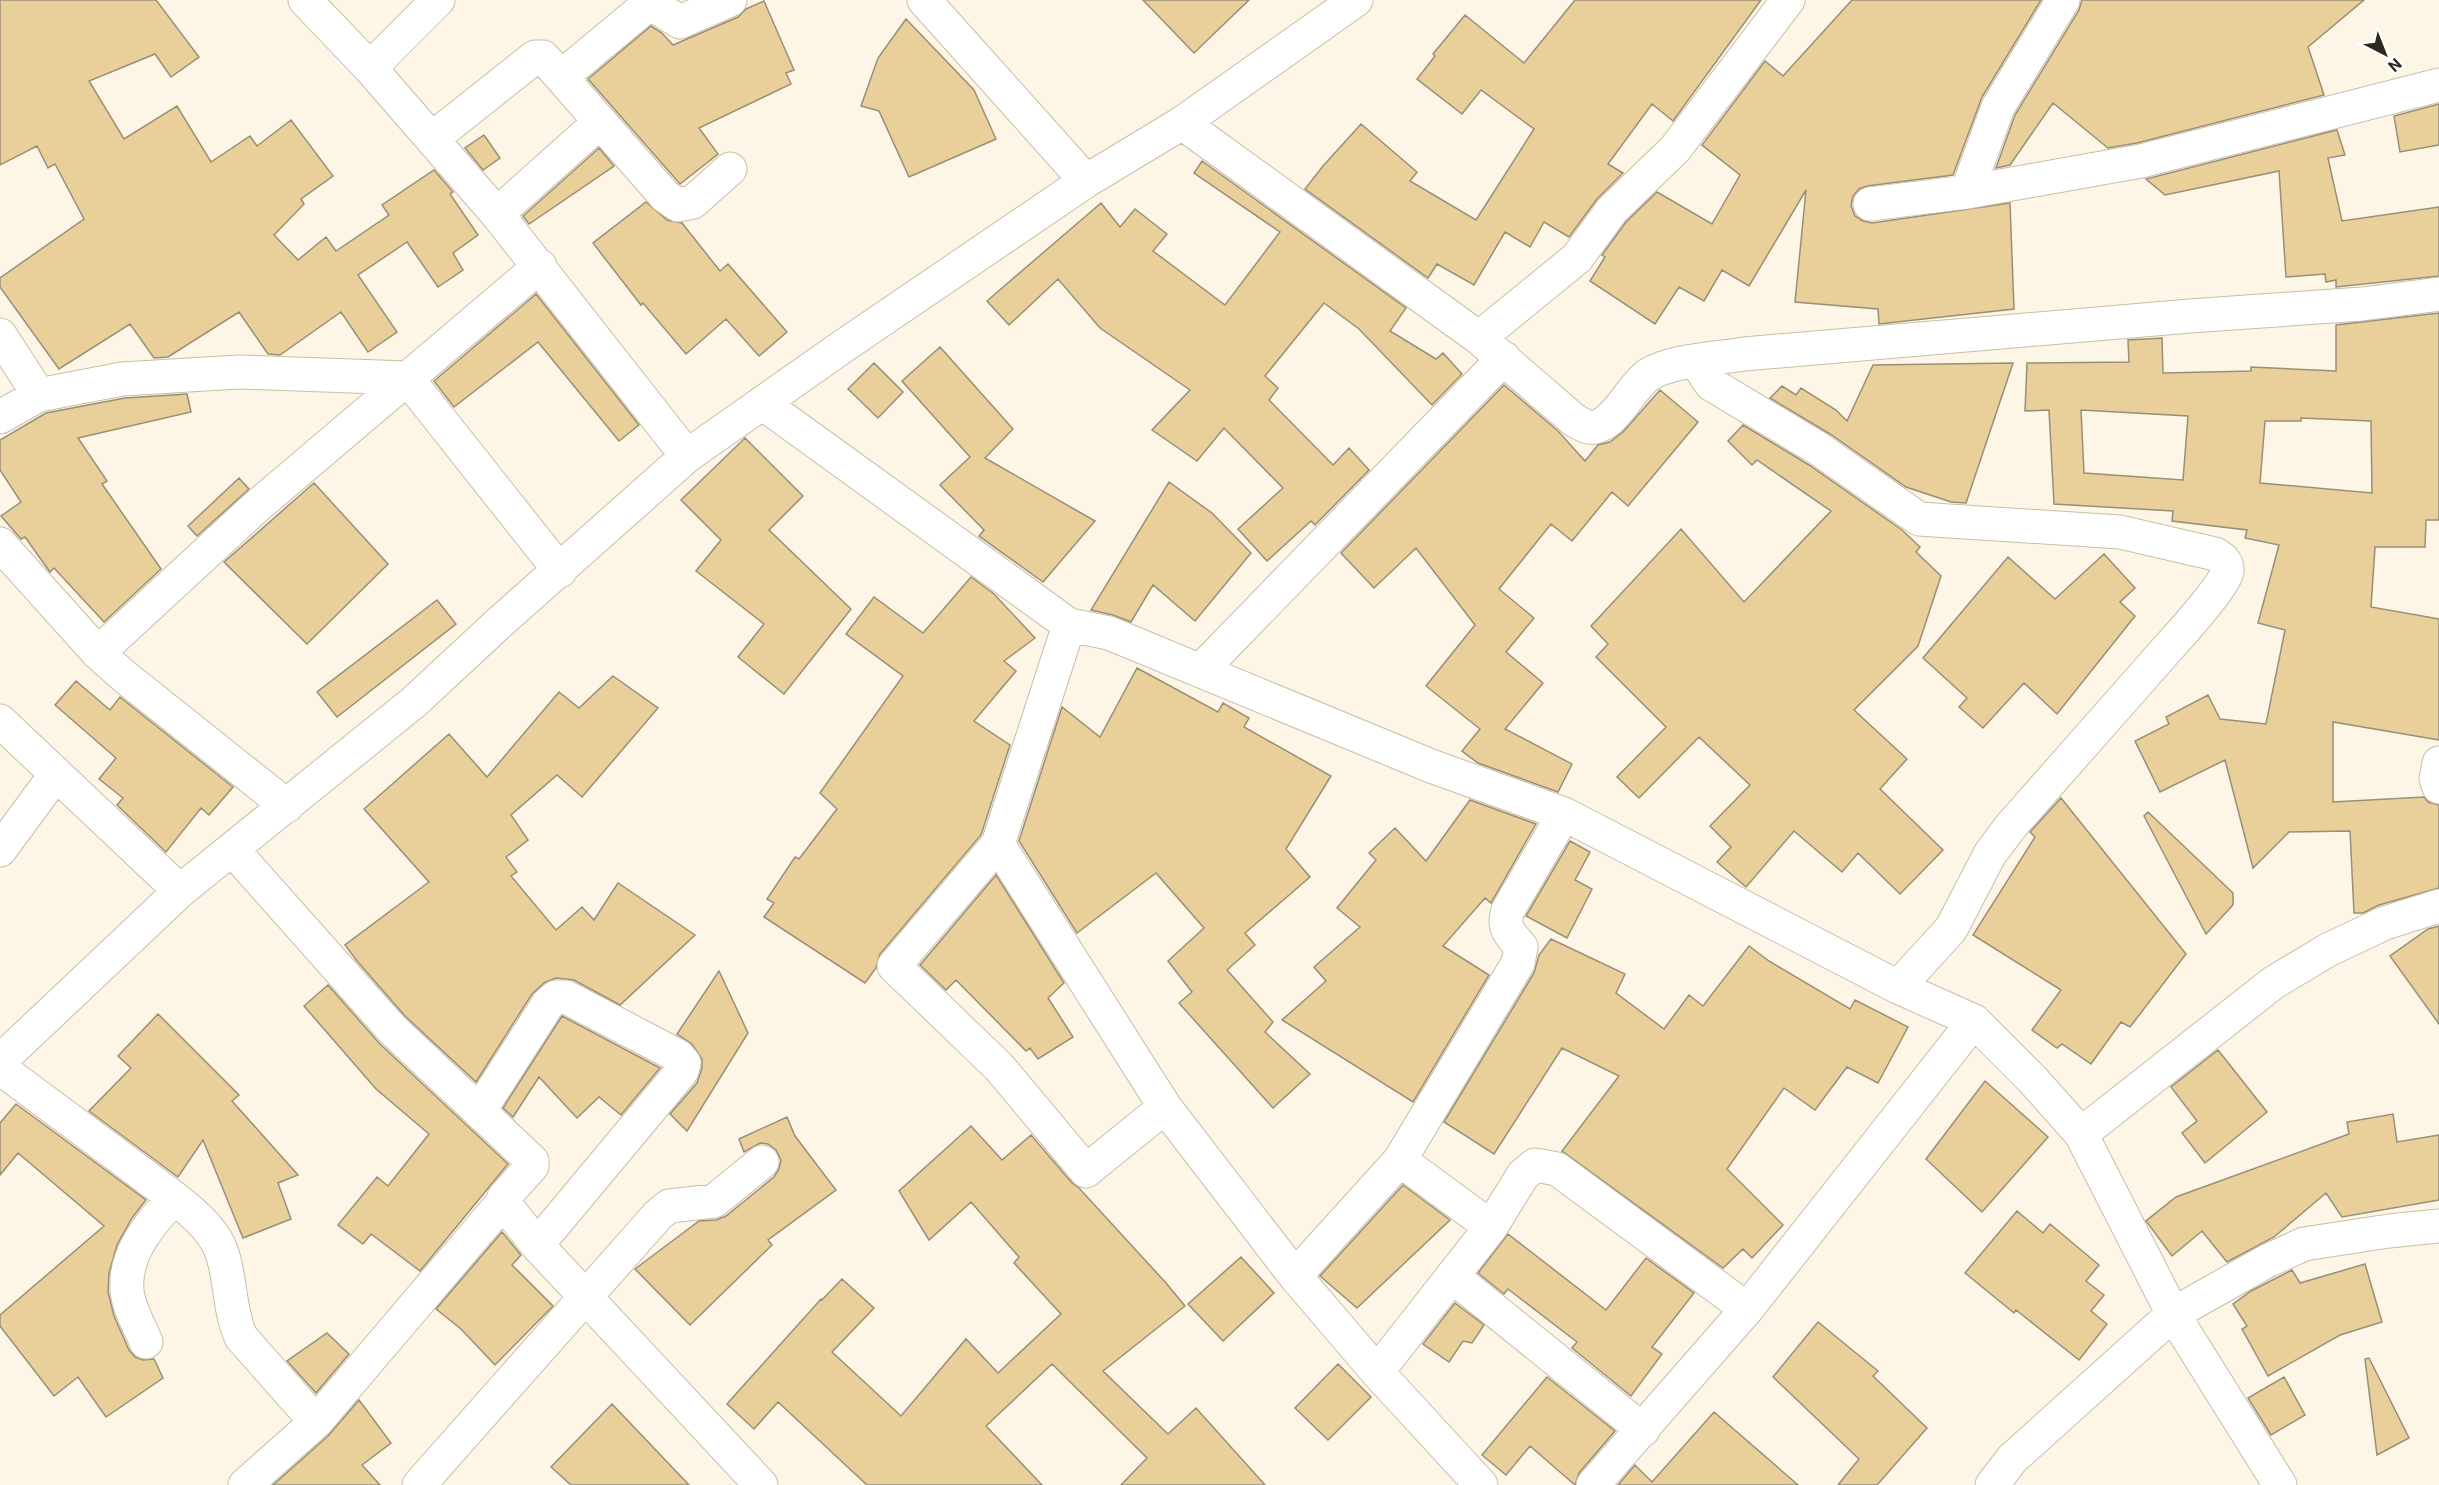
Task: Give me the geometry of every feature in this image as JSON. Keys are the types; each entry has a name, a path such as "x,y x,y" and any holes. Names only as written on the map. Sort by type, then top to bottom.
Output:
{"street":[{"path":"305,0 433,138 497,214 687,456"},
{"path":"370,68 438,0"},
{"path":"561,77 650,3 680,22 730,0"},
{"path":"924,0 1086,181"},
{"path":"0,1061 180,891 414,702 687,456 1086,181 1182,123 1356,0"},
{"path":"1202,669 1492,348 1578,258 1612,210 1675,149 1788,0"},
{"path":"1967,192 1998,108 2063,0"},
{"path":"433,138 536,57 543,57 664,196 678,206 693,202 730,169"},
{"path":"1870,204 1967,192 2141,161 2439,85"},
{"path":"497,214 600,122"},
{"path":"1182,123 1492,348 1574,420 1587,427 1596,427 1609,419 1647,376 1672,365 1755,353 2190,316 2362,304 2439,294"},
{"path":"98,653 256,507 540,266"},
{"path":"0,335 39,395"},
{"path":"1696,362 1711,384 1828,455 1919,519 2120,532 2215,554 2223,559 2226,565 2227,572 2223,579 2194,619 2010,826 1990,854 1952,929 1898,987"},
{"path":"0,417 39,395 122,379 239,372 407,378 560,571"},
{"path":"762,403 1069,625 1110,633 1202,669 1431,766 1564,814 1898,987 1974,1021 2034,1080 2081,1134 2173,1314 2280,1485"},
{"path":"0,544 98,653 287,806"},
{"path":"1069,625 998,844 894,966 999,1067 1086,1171 1165,1107"},
{"path":"0,721 180,891"},
{"path":"2439,763 2436,779 2439,787"},
{"path":"0,850 56,774"},
{"path":"1295,1276 1400,1160 1518,963 1521,947 1506,929 1504,920 1564,814"},
{"path":"998,844 1165,1107 1295,1276 1377,1372 1481,1485"},
{"path":"232,849 392,1029 532,1161 532,1166 504,1197 503,1203 315,1422 245,1485"},
{"path":"2081,1134 2273,983 2328,950 2385,922 2439,906"},
{"path":"480,1110 548,1004 556,997 567,997 599,1013 678,1056 684,1063 682,1071 537,1245"},
{"path":"1593,1485 1747,1309 1974,1021"},
{"path":"0,1068 174,1198 208,1228 222,1254 236,1325 242,1337 315,1422"},
{"path":"1400,1160 1491,1227"},
{"path":"419,1485 658,1215 669,1206 714,1201 762,1162"},
{"path":"1377,1372 1491,1227 1523,1175 1535,1165 1557,1169 1747,1309"},
{"path":"146,1342 127,1292 128,1264 140,1240 174,1198"},
{"path":"503,1203 537,1245 761,1485"},
{"path":"1992,1485 2012,1459 2173,1314 2267,1261 2304,1244 2439,1226"},
{"path":"1452,1276 1643,1430"}],"building":[{"path":"0,0 156,0 199,57 171,77 155,54 89,81 124,139 177,106 211,162 250,136 257,146 291,120 333,176 301,199 304,204 274,235 298,260 326,237 336,251 389,215 382,205 434,170 453,192 450,194 478,235 453,253 463,270 438,287 407,242 358,275 397,332 368,352 341,312 280,355 268,354 239,312 168,357 154,358 130,324 59,369 0,287 0,278 84,219 55,164 48,168 37,146 0,165"},
{"path":"1143,0 1249,0 1194,53"},
{"path":"1575,0 1761,0 1673,121 1652,104 1608,164 1623,173 1597,199 1569,237 1544,222 1530,247 1505,232 1474,285 1437,264 1428,278 1305,189 1361,124 1417,172 1410,181 1476,220 1534,129 1481,90 1462,114 1417,79 1435,56 1433,54 1465,15 1524,63"},
{"path":"1852,0 2041,0 1982,97 1953,175 1867,186 1859,189 1853,196 1851,206 1855,216 1872,223 2010,203 2014,309 1879,324 1878,309 1795,302 1806,190 1749,286 1722,270 1704,301 1679,287 1655,324 1590,281 1605,257 1602,255 1626,222 1657,192 1712,224 1740,175 1702,145 1765,61 1783,76"},
{"path":"2082,0 2364,0 2308,47 2324,95 2137,143 2108,148 2053,103 2010,165 1996,168 2015,115 2079,10"},
{"path":"764,1 794,70 786,73 791,84 699,128 718,154 680,184 588,79 651,26 662,33 673,45 738,17 746,9"},
{"path":"906,19 974,90 996,139 909,177 879,111 861,106 878,58"},
{"path":"2439,104 2439,145 2400,152 2394,116"},
{"path":"2337,130 2345,155 2328,158 2342,221 2439,207 2439,276 2336,287 2336,280 2326,282 2325,274 2286,277 2279,171 2165,195 2146,179"},
{"path":"484,135 500,158 483,170 465,148"},
{"path":"599,148 614,166 529,224 523,216"},
{"path":"1202,161 1406,308 1390,331 1436,359 1443,353 1462,374 1432,405 1359,329 1324,303 1265,376 1278,388 1269,400 1333,465 1349,448 1369,470 1315,525 1311,521 1267,561 1238,529 1283,488 1224,428 1197,461 1152,430 1190,390 1100,328 1058,279 1009,325 987,301 1101,203 1120,227 1135,209 1167,234 1153,251 1225,305 1280,232 1194,173"},
{"path":"646,202 667,220 682,223 720,271 728,264 787,332 759,356 726,319 686,354 643,303 641,305 593,243"},
{"path":"536,294 639,425 619,441 538,342 454,407 434,381"},
{"path":"2439,313 2439,520 2426,520 2425,547 2375,547 2371,607 2439,619 2439,740 2333,722 2333,802 2424,797 2428,802 2439,805 2439,888 2379,905 2363,913 2354,913 2350,831 2289,832 2253,868 2225,760 2160,792 2135,741 2169,724 2166,717 2208,695 2220,719 2266,724 2285,630 2258,623 2279,545 2245,538 2247,530 2172,521 2173,511 2054,504 2049,410 2025,411 2027,363 2129,362 2128,340 2162,338 2163,373 2251,371 2251,367 2336,371 2336,325","holes":["2081,410 2188,416 2183,480 2084,473","2301,418 2371,421 2372,493 2260,483 2265,421 2301,421"]},
{"path":"940,347 1013,429 985,458 1095,521 1043,582 979,536 984,530 940,485 970,457 902,381"},
{"path":"874,363 903,392 878,418 848,389"},
{"path":"2013,363 1966,503 1951,502 1906,487 1830,434 1770,398 1782,386 1796,395 1801,388 1836,410 1847,421 1873,365"},
{"path":"1504,385 1558,431 1585,461 1598,445 1610,442 1623,432 1660,390 1698,422 1628,506 1612,492 1572,541 1551,524 1499,589 1534,618 1506,652 1543,683 1505,729 1572,764 1558,792 1478,763 1462,751 1480,729 1426,686 1475,625 1416,548 1374,588 1341,553"},
{"path":"187,394 191,412 78,438 107,481 102,484 161,569 104,622 54,568 50,572 25,537 21,539 1,516 21,502 0,470 0,440 46,413 125,398"},
{"path":"1743,425 1809,465 1902,530 1920,547 1916,552 1941,576 1918,646 1854,710 1907,759 1880,789 1943,850 1900,894 1858,853 1842,872 1794,831 1746,887 1717,862 1731,847 1710,826 1750,785 1699,737 1639,798 1617,777 1666,727 1596,657 1608,644 1591,626 1681,529 1744,602 1831,511 1757,460 1752,465 1728,441"},
{"path":"745,438 803,496 769,530 851,609 784,694 738,657 764,624 696,571 721,540 681,500"},
{"path":"239,478 249,489 197,536 188,526"},
{"path":"1169,482 1212,513 1251,553 1195,621 1153,585 1131,622 1091,610"},
{"path":"314,483 388,564 307,644 224,562"},
{"path":"2104,554 2135,588 2120,602 2135,616 2057,714 2024,683 1983,728 1959,707 1967,698 1923,658 2008,557 2055,599"},
{"path":"971,577 994,594 1035,638 1004,661 1016,671 974,721 1010,745 981,835 880,954 876,968 865,983 764,917 774,903 767,899 795,857 799,859 837,809 820,793 903,676 846,634 874,597 923,633"},
{"path":"437,600 456,624 337,717 317,692"},
{"path":"1137,668 1218,712 1223,703 1249,718 1244,727 1331,776 1286,849 1310,877 1245,933 1255,945 1227,970 1273,1022 1265,1032 1310,1074 1273,1108 1179,1003 1192,992 1168,961 1204,928 1156,873 1077,933 1019,841 1062,707 1100,737"},
{"path":"613,676 658,708 582,797 557,775 511,815 528,840 506,857 517,872 511,876 556,930 582,907 594,920 618,883 695,935 620,1005 574,980 556,978 544,983 532,994 476,1082 405,1016 345,945 429,882 364,809 449,734 487,777 559,692 579,708"},
{"path":"76,681 110,710 120,697 233,787 209,815 201,808 166,852 117,805 123,798 99,779 116,758 55,705"},
{"path":"2061,798 2186,954 2130,1027 2121,1022 2091,1064 2062,1044 2057,1048 2032,1030 2061,990 1973,935 2035,837 2030,832"},
{"path":"1470,800 1536,824 1491,903 1485,898 1443,946 1489,975 1413,1102 1282,1020 1326,981 1314,967 1360,927 1337,908 1376,860 1369,853 1395,828 1426,861"},
{"path":"2148,812 2233,893 2233,905 2206,934 2144,816"},
{"path":"1570,841 1590,852 1575,880 1592,889 1567,938 1526,916"},
{"path":"996,875 1064,983 1048,998 1073,1037 1038,1059 1030,1048 1026,1051 956,980 946,990 920,965"},
{"path":"2439,926 2439,1024 2390,956 2428,929"},
{"path":"1551,939 1625,974 1616,993 1664,1029 1689,995 1703,1006 1749,946 1769,961 1850,1009 1855,1000 1908,1027 1878,1083 1847,1067 1815,1110 1784,1088 1727,1169 1783,1225 1752,1258 1743,1249 1723,1268 1562,1151 1619,1076 1562,1048 1494,1154 1444,1122 1534,973 1539,955"},
{"path":"719,971 748,1033 687,1131 670,1114 697,1083 702,1068 702,1059 692,1044 677,1034"},
{"path":"328,985 379,1043 508,1164 420,1271 371,1234 363,1244 338,1225 377,1177 388,1186 429,1134 376,1089 304,1006"},
{"path":"158,1014 239,1095 232,1101 298,1175 278,1183 291,1219 243,1238 203,1140 178,1177 89,1111 131,1068 118,1056"},
{"path":"562,1016 660,1068 621,1115 599,1097 577,1118 539,1077 513,1117 503,1108"},
{"path":"2218,1050 2267,1112 2205,1163 2182,1133 2197,1121 2171,1087"},
{"path":"1985,1081 2048,1137 1982,1212 1926,1159"},
{"path":"16,1104 146,1200 132,1218 117,1245 109,1273 108,1292 114,1316 129,1350 135,1357 143,1360 154,1359 163,1378 106,1417 78,1377 54,1396 0,1326 0,1315 104,1226 18,1153 0,1175 0,1123"},
{"path":"2393,1114 2397,1142 2439,1135 2439,1200 2342,1217 2326,1193 2274,1237 2227,1262 2202,1231 2172,1256 2146,1221 2176,1197 2349,1134 2347,1122"},
{"path":"787,1117 795,1136 836,1190 768,1240 772,1245 690,1325 635,1269 699,1221 716,1220 726,1216 774,1177 781,1160 776,1150 768,1144 760,1143 744,1152 739,1139"},
{"path":"971,1126 1002,1160 1031,1135 1185,1306 1103,1371 1168,1434 1196,1408 1265,1485 1121,1485 1147,1458 1052,1364 986,1426 1042,1485 867,1485 778,1402 754,1429 727,1404 821,1299 842,1279 874,1308 832,1352 901,1416 966,1339 998,1373 1061,1314 1014,1263 1019,1257 971,1202 929,1240 899,1191"},
{"path":"1403,1185 1450,1220 1357,1308 1320,1276"},
{"path":"2017,1211 2043,1233 2050,1224 2099,1265 2086,1281 2104,1295 2091,1311 2107,1324 2079,1360 2016,1310 2014,1313 1965,1273"},
{"path":"502,1232 521,1255 512,1265 553,1306 495,1365 461,1329 436,1309"},
{"path":"1508,1234 1606,1310 1646,1258 1694,1293 1652,1347 1662,1354 1631,1396 1572,1348 1577,1342 1508,1289 1504,1294 1478,1273"},
{"path":"1241,1257 1274,1293 1223,1341 1188,1304"},
{"path":"2365,1264 2382,1322 2340,1335 2268,1376 2242,1329 2247,1326 2233,1304 2251,1291 2292,1270 2300,1283"},
{"path":"1455,1303 1484,1325 1472,1343 1463,1341 1449,1362 1423,1344"},
{"path":"1818,1322 1878,1371 1873,1376 1927,1428 1877,1485 1838,1485 1859,1459 1773,1377"},
{"path":"327,1333 349,1354 316,1393 287,1361"},
{"path":"2369,1358 2409,1438 2377,1455 2365,1359"},
{"path":"1338,1364 1371,1397 1328,1440 1295,1408"},
{"path":"1547,1377 1615,1431 1579,1473 1575,1485 1530,1446 1506,1475 1482,1455"},
{"path":"2284,1377 2305,1415 2271,1435 2248,1398"},
{"path":"359,1400 391,1443 362,1465 380,1485 273,1485 328,1436"},
{"path":"612,1404 689,1485 571,1485 551,1467"},
{"path":"1714,1412 1798,1485 1618,1485 1635,1465 1652,1482"}]}
